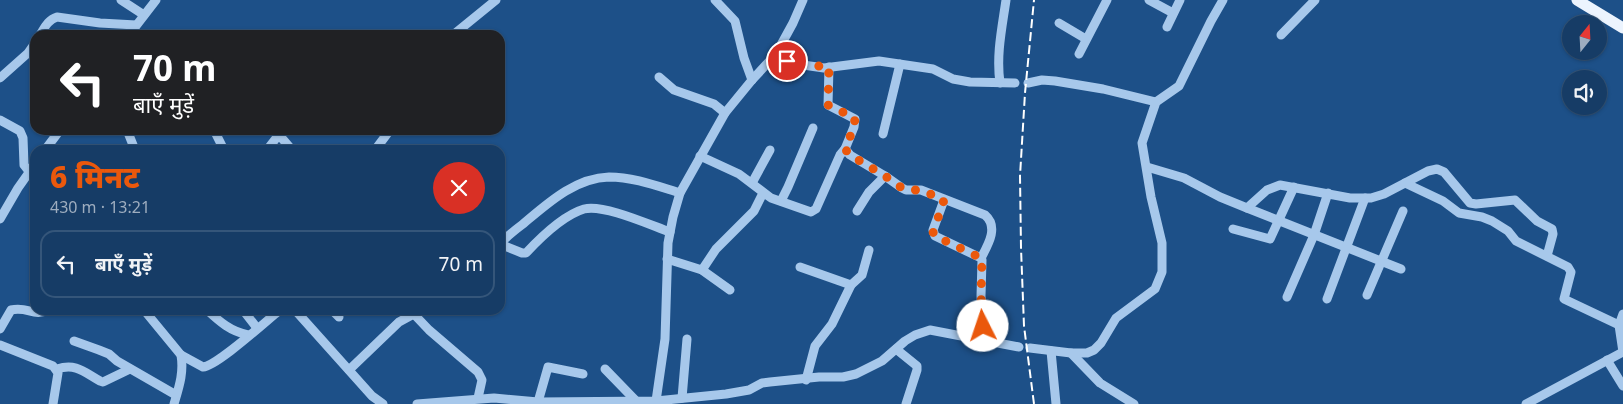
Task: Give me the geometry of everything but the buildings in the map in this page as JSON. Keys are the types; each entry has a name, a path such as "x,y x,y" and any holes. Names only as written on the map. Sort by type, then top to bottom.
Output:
{"main road":[{"path":"1577,0 1623,28"}],"street":[{"path":"121,0 144,15"},
{"path":"136,30 144,15 156,0"},
{"path":"459,30 496,0"},
{"path":"715,0 735,21 744,58 752,80"},
{"path":"656,401 665,339 667,259 670,232 680,193 725,113 776,54 803,0"},
{"path":"1000,83 998,66 999,48 1006,0"},
{"path":"1079,54 1107,0"},
{"path":"1149,0 1173,13"},
{"path":"1167,27 1180,0"},
{"path":"1030,348 1071,353 1087,353 1094,350 1101,343 1116,318 1155,289 1160,278 1162,243 1151,197 1142,143 1156,102 1179,86 1223,0"},
{"path":"1281,35 1315,0"},
{"path":"43,30 48,22 57,17 100,23 127,30"},
{"path":"1058,23 1086,39"},
{"path":"0,78 30,50"},
{"path":"776,54 796,64 829,67 871,62 900,64 933,69 952,79 970,82 1015,83"},
{"path":"883,134 900,64"},
{"path":"700,156 739,174 763,193 807,211 814,211 840,155 845,149 854,127 855,118 828,105 829,67"},
{"path":"659,77 674,90 714,104 725,113"},
{"path":"1028,83 1042,80 1055,81 1103,89 1156,102"},
{"path":"0,120 20,130 23,138 24,165 30,173"},
{"path":"781,201 813,128"},
{"path":"271,145 280,136 288,145"},
{"path":"845,149 850,155 906,190 921,190 985,215 989,219 992,238 981,258"},
{"path":"752,183 770,150"},
{"path":"1147,167 1184,178 1220,197 1401,269"},
{"path":"1247,208 1273,187 1280,185 1365,198 1384,194 1428,171 1437,169 1442,170 1448,176 1466,199 1476,204"},
{"path":"856,211 869,192 885,176"},
{"path":"505,240 542,207 562,193 583,183 598,179 620,178 644,182 680,193"},
{"path":"0,218 30,179"},
{"path":"1405,183 1443,201 1456,212 1486,218 1508,231 1516,241 1571,269 1564,299 1619,325"},
{"path":"1232,229 1270,239 1280,221 1294,187"},
{"path":"702,270 716,249 754,211 763,193"},
{"path":"1287,297 1314,234 1328,193"},
{"path":"1327,299 1365,198"},
{"path":"944,200 933,230 935,236 981,258 983,264 981,296 984,341"},
{"path":"1463,214 1476,204 1517,201 1537,221 1553,230 1547,256"},
{"path":"505,246 526,253 539,239 558,224 584,209 592,208 617,213 670,232"},
{"path":"1367,295 1403,210"},
{"path":"806,380 815,346 832,324 851,285 862,275 869,250"},
{"path":"667,259 702,270 730,290"},
{"path":"800,267 851,285"},
{"path":"0,329 12,310 20,308 30,311"},
{"path":"1530,403 1623,352 1619,325 1623,314"},
{"path":"148,315 181,355 203,367 218,360 274,315"},
{"path":"212,315 224,326 248,335"},
{"path":"247,315 257,328"},
{"path":"300,315 372,396 383,404"},
{"path":"349,370 391,329 409,315"},
{"path":"419,315 478,372 482,380 478,398"},
{"path":"417,404 478,398 492,401 610,403 656,401 726,394 770,382 806,380 818,377 843,377 856,374 882,361 915,335 930,330 1019,347"},
{"path":"682,398 687,339"},
{"path":"74,341 109,354 117,362 175,400 181,380 183,364 181,355"},
{"path":"0,345 57,369 58,373 52,404"},
{"path":"896,349 917,366 906,404"},
{"path":"1051,351 1056,404"},
{"path":"1071,353 1100,383 1134,404"},
{"path":"1607,360 1623,386"},
{"path":"57,369 74,367 103,382 130,369"},
{"path":"538,402 548,367 583,374"},
{"path":"605,369 637,402"},
{"path":"718,404 726,394"}],"railway":[{"path":"1034,0 1025,93 1020,176 1024,326 1034,404"}],"route":[{"path":"787,61 824,68 829,67 828,105 831,108 853,116 856,121 845,149 850,155 906,190 921,190 944,200 933,233 935,236 981,258 983,264 981,296 983,326"}]}
